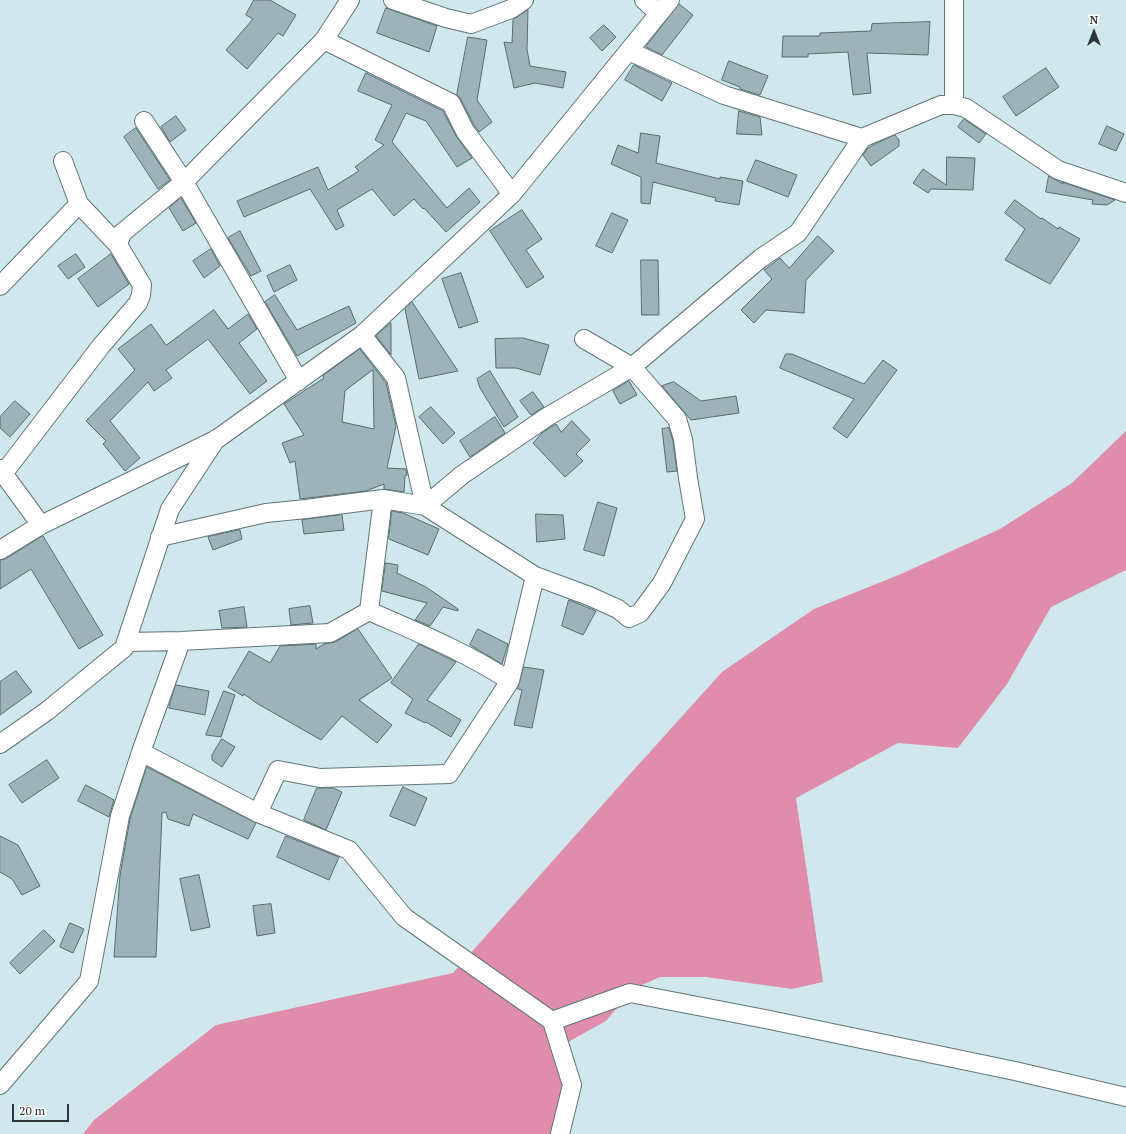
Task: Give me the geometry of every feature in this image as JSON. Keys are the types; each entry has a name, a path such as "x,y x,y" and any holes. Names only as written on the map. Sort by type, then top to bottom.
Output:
{"street":[{"path":"118,244 122,233 184,182 324,40 350,0"},
{"path":"393,0 446,18 471,24 511,9 524,0"},
{"path":"0,550 40,524 217,439 362,335 512,194 664,7 644,0"},
{"path":"954,0 954,105"},
{"path":"324,40 451,103 464,131 512,194"},
{"path":"629,51 724,95 862,138"},
{"path":"425,506 462,475 547,417 632,367 761,258 798,232 862,138 941,105 954,105 966,108 1058,170 1126,193"},
{"path":"144,121 184,182 299,381"},
{"path":"40,524 2,472 101,346 138,303 141,296 142,285 118,244 79,204 63,161"},
{"path":"0,286 79,204"},
{"path":"362,335 396,378 425,506"},
{"path":"160,537 266,513 383,499 425,506 535,576 589,596 618,610 629,618 640,613 662,583 695,519 683,439 677,419 632,367 584,339"},
{"path":"0,744 47,711 124,648 170,509 217,439"},
{"path":"369,611 383,499"},
{"path":"258,813 278,770 320,778 449,774 510,681 535,576"},
{"path":"369,611 454,648 487,666 510,681"},
{"path":"126,642 181,641 330,633 369,611"},
{"path":"0,1085 89,981 120,816 141,752 181,641"},
{"path":"141,752 258,813 349,850 404,916 552,1021 572,1086 560,1134"},
{"path":"552,1021 630,993 765,1019 1015,1071 1126,1097"}],"shaded area":[{"path":"1126,431 1126,570 1051,607 1007,684 958,748 898,743 796,798 823,982 792,989 706,977 660,977 633,989 606,1021 568,1042 566,1096 568,1134 83,1134 94,1120 216,1025 453,973 722,672 814,609 901,574 1000,529 1072,483"}],"building":[{"path":"254,0 270,0 296,15 283,36 278,33 247,69 226,50 253,19 246,15"},
{"path":"679,4 693,15 662,55 646,47"},
{"path":"386,8 437,26 429,52 377,33"},
{"path":"528,10 527,49 530,66 566,72 563,88 535,83 514,88 504,42 512,43 513,20"},
{"path":"930,22 928,55 867,53 871,93 853,95 848,52 808,54 808,57 782,57 783,36 820,36 820,33 871,31 872,24"},
{"path":"604,25 616,37 602,51 590,38"},
{"path":"468,37 487,40 477,100 492,122 479,132 457,95"},
{"path":"729,61 768,76 760,95 740,89 740,87 722,80"},
{"path":"634,65 672,83 662,101 625,80"},
{"path":"1046,68 1059,87 1016,116 1003,97"},
{"path":"366,73 443,111 456,136 472,158 457,167 426,121 406,113 392,142 447,208 469,188 480,202 446,232 414,199 394,216 372,189 337,210 344,226 336,230 310,189 244,217 237,201 318,167 328,190 359,171 355,167 384,145 375,140 392,105 358,91"},
{"path":"739,111 760,117 762,135 737,134"},
{"path":"176,116 186,130 170,142 161,127"},
{"path":"964,119 986,134 979,143 958,127"},
{"path":"1107,126 1124,134 1116,151 1099,144"},
{"path":"136,128 170,180 158,189 124,137"},
{"path":"641,133 660,136 656,163 720,179 720,177 743,181 739,205 715,201 716,198 653,182 650,204 641,203 641,177 611,164 618,145 638,153"},
{"path":"895,135 899,140 899,146 871,166 863,155 867,149"},
{"path":"947,157 975,158 973,190 931,189 928,193 913,183 923,169 946,185"},
{"path":"756,160 797,175 788,197 747,181"},
{"path":"1049,176 1063,184 1062,182 1115,200 1107,205 1092,204 1093,200 1046,192"},
{"path":"181,198 196,223 183,231 169,208"},
{"path":"1015,200 1041,219 1042,218 1058,229 1059,227 1080,239 1050,284 1005,260 1025,229 1005,213"},
{"path":"522,210 542,239 526,250 544,277 527,288 490,231"},
{"path":"612,213 628,220 612,253 596,246"},
{"path":"240,231 261,271 251,276 228,238"},
{"path":"818,236 834,251 806,280 804,313 766,310 754,323 741,310 772,279 764,270 780,258 789,268"},
{"path":"211,249 220,266 204,278 193,261"},
{"path":"76,254 85,267 68,279 58,266"},
{"path":"111,254 129,284 98,307 78,279"},
{"path":"641,260 658,260 659,315 642,315"},
{"path":"290,265 297,280 274,292 267,276"},
{"path":"461,273 478,322 459,328 442,279"},
{"path":"275,295 297,330 349,306 356,323 297,356 265,302"},
{"path":"412,302 458,371 419,379 405,309"},
{"path":"214,310 228,329 248,314 257,329 239,343 267,381 250,394 208,339 166,370 172,378 154,391 148,382 110,421 140,458 125,471 103,444 106,441 86,421 135,370 118,349 151,324 166,345"},
{"path":"391,323 391,355 376,336"},
{"path":"523,338 549,345 540,375 516,368 496,368 495,339"},
{"path":"360,349 386,383 396,426 387,468 406,469 407,475 405,476 404,492 384,489 384,484 366,491 300,499 295,461 290,463 282,443 304,435 284,404 324,378 323,376","holes":["373,370 374,429 342,422 345,391"]},
{"path":"786,354 792,354 864,384 883,360 897,370 847,438 833,428 854,399 780,368"},
{"path":"490,371 518,417 504,427 480,388 477,379"},
{"path":"629,381 637,395 620,404 613,391"},
{"path":"674,382 701,401 736,396 739,413 691,420 662,386"},
{"path":"533,392 544,407 531,415 520,401"},
{"path":"15,401 30,414 10,437 0,428 0,417"},
{"path":"431,407 455,433 443,444 419,417"},
{"path":"495,417 505,433 470,457 460,441"},
{"path":"572,421 590,440 576,454 583,461 565,477 533,443 543,432 556,424 561,432"},
{"path":"669,428 673,441 677,471 667,472 662,429"},
{"path":"598,502 617,508 604,556 584,550"},
{"path":"392,511 403,513 439,529 428,555 389,539"},
{"path":"536,514 563,515 565,539 537,542"},
{"path":"342,515 344,530 304,534 302,520"},
{"path":"240,530 242,539 213,550 208,537"},
{"path":"43,536 103,635 79,649 31,569 0,589 0,560 5,559"},
{"path":"386,563 398,565 397,573 426,587 458,609 458,611 443,607 430,626 415,620 427,603 382,591"},
{"path":"569,600 596,611 583,635 562,626"},
{"path":"310,606 313,623 291,625 289,609"},
{"path":"244,607 247,627 222,628 219,611"},
{"path":"358,629 392,678 359,700 392,725 377,743 342,716 321,740 258,704 244,694 243,696 228,687 249,651 270,663 280,646 316,644 316,649 324,644 335,642"},
{"path":"478,629 508,644 502,664 470,645"},
{"path":"419,644 456,662 427,700 461,720 451,737 426,722 425,723 405,713 413,699 391,683"},
{"path":"524,667 544,670 532,728 514,725 522,690 518,689"},
{"path":"16,671 32,692 0,715 0,682"},
{"path":"176,685 209,691 205,715 169,708"},
{"path":"224,691 235,695 221,737 206,735"},
{"path":"222,739 235,747 222,767 212,760 212,755"},
{"path":"47,760 59,778 22,803 9,785"},
{"path":"147,767 256,823 248,839 193,814 189,826 168,819 166,812 162,813 156,957 114,957 120,875 130,819"},
{"path":"86,785 114,800 109,817 78,801"},
{"path":"403,787 427,798 415,826 390,816"},
{"path":"317,788 333,788 342,792 326,830 304,820"},
{"path":"0,836 18,845 40,886 22,895 12,879 0,872"},
{"path":"286,836 339,857 329,880 277,857"},
{"path":"199,875 210,927 191,931 180,879"},
{"path":"271,904 275,933 257,936 253,906"},
{"path":"70,923 84,929 73,953 60,947"},
{"path":"44,930 55,941 20,974 10,963"}]}
